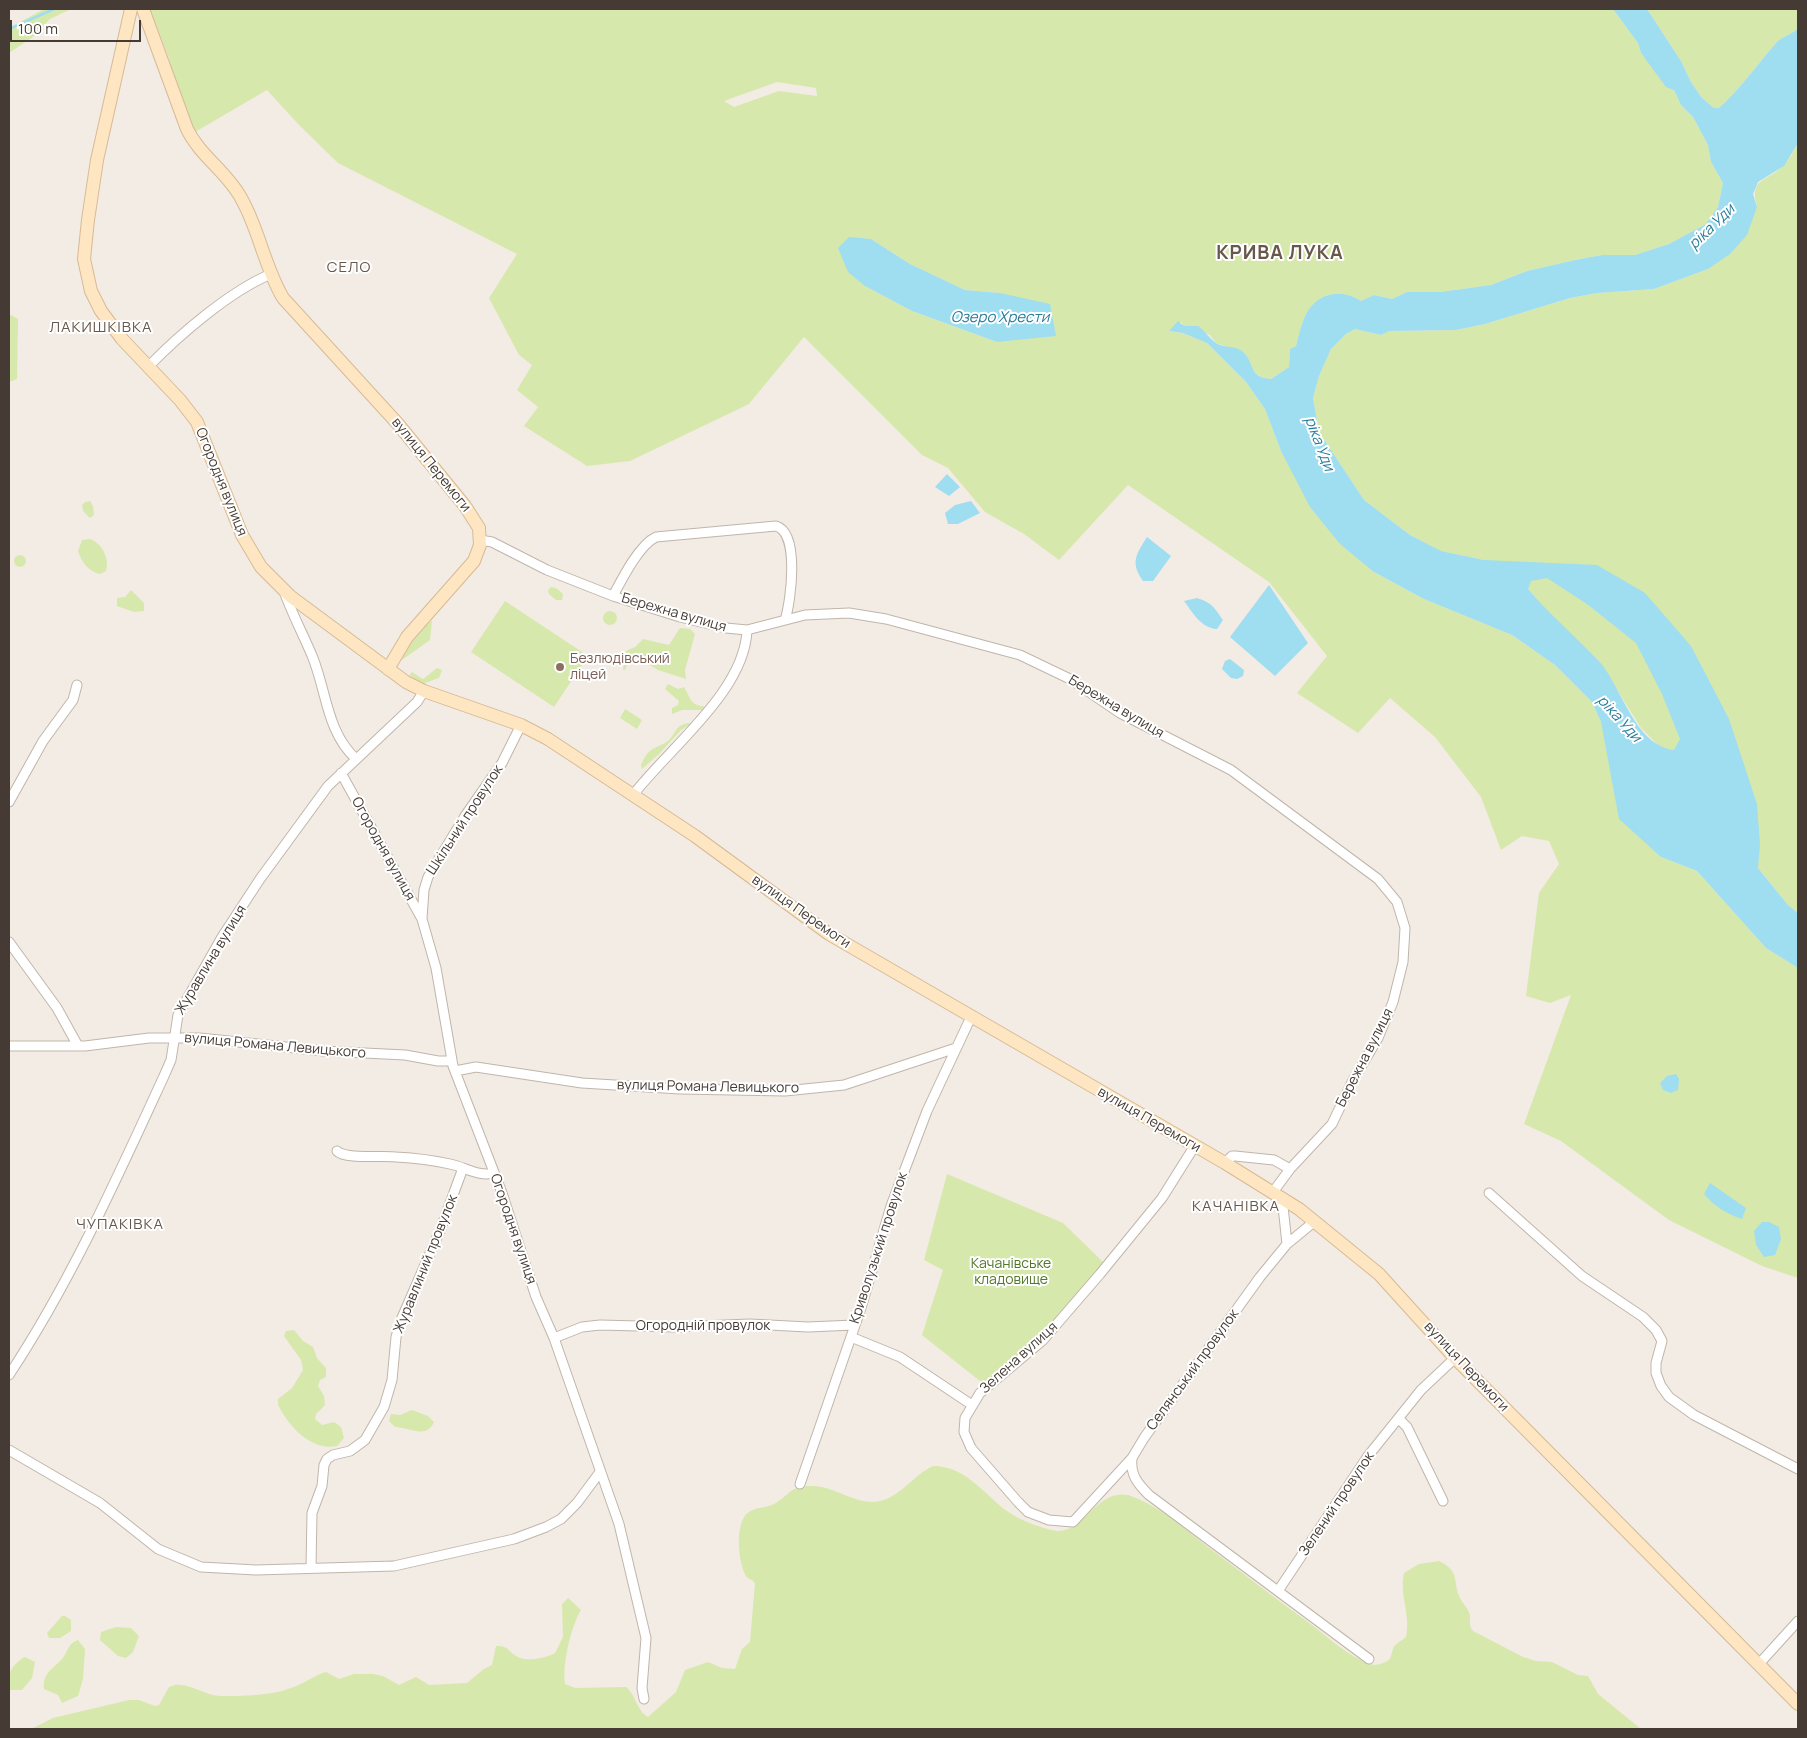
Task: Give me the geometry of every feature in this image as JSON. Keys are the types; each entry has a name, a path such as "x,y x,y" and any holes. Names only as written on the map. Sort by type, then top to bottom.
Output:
{"street":[{"name":"Огородня вулиця","path":"131,9 97,160 84,259 88,284 101,311 122,339 180,400 197,422 245,543 261,567 283,589 313,658 334,732 341,743 356,759"},
{"name":"вулиця Перемоги","path":"143,9 186,129 200,150 238,193 248,212 271,274 287,304 379,402 466,506 478,525 480,540"},
{"path":"148,367 202,318 246,285 271,274"},
{"path":"613,596 628,569 647,544 656,537 776,526 783,529 787,534 790,550 791,590 785,620"},
{"path":"388,669 407,637 472,564 478,551 480,540"},
{"name":"Бережна вулиця","path":"480,540 492,542 547,570 613,596 680,617 734,629 747,630 785,620 829,613 866,615 1020,654 1070,679 1120,713 1231,770 1386,887 1401,912 1405,928 1405,948 1393,1002 1378,1038 1353,1081 1332,1124 1290,1169 1278,1195"},
{"name":"вулиця Перемоги","path":"283,589 388,669 424,691 521,725 558,746 695,836 823,931 1194,1147 1225,1163 1278,1195 1315,1221 1379,1274 1455,1358 1798,1704"},
{"path":"633,795 662,760 692,731 724,688 744,652 747,630"},
{"path":"9,802 43,741 73,700 77,686"},
{"name":"Журавлина вулиця","path":"9,1375 39,1327 78,1257 171,1060 178,1014 226,931 306,815 341,773 413,707 424,691"},
{"name":"Шкільний провулок","path":"422,919 424,890 428,877 465,816 502,763 521,725"},
{"name":"Огородня вулиця","path":"341,773 422,919 436,968 455,1071 494,1173 536,1297 554,1338 619,1524 645,1633 646,1649 642,1688 644,1699"},
{"path":"9,942 57,1008 78,1046"},
{"name":"Криволузький провулок","path":"800,1484 872,1272 890,1206 927,1111 971,1017"},
{"name":"вулиця Романа Левицького","path":"9,1046 78,1046 174,1038 229,1039 324,1051 405,1055 438,1061 452,1061"},
{"name":"вулиця Романа Левицького","path":"455,1071 476,1067 582,1083 680,1089 784,1091 851,1083 956,1048"},
{"name":"Зелена вулиця","path":"1073,1522 1049,1520 1028,1512 980,1460 964,1432 965,1418 980,1393 1054,1329 1162,1198 1194,1147"},
{"path":"337,1151 348,1156 403,1157 445,1163 481,1174 494,1173"},
{"path":"1225,1163 1232,1156 1235,1156 1274,1160 1290,1169"},
{"name":"Журавлиний провулок","path":"311,1568 312,1513 322,1486 324,1465 327,1459 334,1454 350,1452 365,1440 384,1407 392,1380 396,1337 401,1320 442,1228 463,1168"},
{"path":"1489,1193 1582,1276 1635,1310 1656,1330 1662,1340 1656,1363 1657,1378 1669,1397 1694,1414 1798,1469"},
{"path":"1278,1195 1287,1244"},
{"name":"Селянський провулок","path":"1073,1522 1132,1458 1260,1276 1287,1244 1315,1221"},
{"name":"Огородній провулок","path":"554,1338 582,1328 600,1325 676,1327 750,1324 808,1327 854,1325"},
{"path":"851,1336 900,1357 972,1404"},
{"name":"Зелений провулок","path":"1278,1591 1365,1460 1427,1384 1455,1358"},
{"path":"1399,1419 1407,1427 1443,1501"},
{"path":"9,1450 100,1503 158,1549 194,1565 256,1570 400,1566 514,1539 546,1527 560,1518 577,1503 591,1481 600,1472"},
{"path":"1132,1458 1131,1466 1134,1477 1149,1496 1369,1658"},
{"path":"1758,1665 1798,1621"}],"green space":[{"path":"44,9 71,9 50,19 33,37 9,53 9,28"},
{"path":"150,9 1613,9 1638,43 1641,53 1674,90 1681,105 1693,117 1708,145 1711,162 1723,183 1718,207 1706,224 1669,244 1635,255 1602,255 1575,260 1527,271 1491,285 1440,292 1407,292 1392,299 1374,295 1361,301 1348,295 1334,294 1327,296 1314,303 1309,309 1301,327 1296,346 1290,349 1289,367 1271,379 1257,374 1243,352 1216,343 1210,335 1183,326 1182,322 1169,331 1183,333 1207,343 1246,382 1265,409 1281,451 1374,572 1424,599 1512,635 1555,665 1592,702 1661,857 1697,871 1766,948 1798,968 1798,1278 1762,1266 1669,1220 1561,1141 1524,1124 1571,995 1550,1003 1526,996 1539,893 1559,864 1549,841 1522,836 1501,850 1481,797 1435,737 1390,698 1358,733 1297,693 1327,656 1269,582 1128,485 1059,560 1024,534 985,512 948,468 922,455 804,337 749,404 630,461 587,466 524,426 538,407 517,390 532,365 519,355 489,298 517,254 338,163 267,90 195,132 181,115 169,58","holes":["777,82 816,88 817,96 779,91 734,107 724,101","871,239 910,264 965,290 1000,293 997,342 912,311 865,286"]},
{"path":"1647,9 1798,9 1798,28 1778,41 1734,93 1719,108 1714,108 1702,98 1691,82 1681,61"},
{"path":"1798,143 1798,913 1788,905 1661,748 1641,728 1599,661 1551,616 1528,589 1484,560 1440,551 1410,535 1364,500 1319,432 1313,398 1319,376 1331,349 1346,334 1355,329 1381,335 1388,331 1456,330 1485,324 1570,298 1597,293 1654,289 1708,269 1757,207 1755,190 1757,185 1783,166"},
{"path":"9,314 18,319 17,379 9,382"},
{"path":"90,501 93,506 94,515 90,518 83,511 82,505"},
{"path":"90,539 98,544 106,557 106,571 100,574 86,566 78,551 82,540"},
{"path":"20,555 26,561 20,567 14,561"},
{"path":"551,587 556,588 563,594 562,600 556,600 549,594 548,590"},
{"path":"131,590 144,603 144,611 134,612 117,606 117,598 125,597"},
{"path":"505,601 588,656 554,707 471,652"},
{"path":"607,611 613,611 617,618 613,625 607,625 603,621 603,615"},
{"path":"432,621 430,640 402,660 408,644"},
{"path":"680,628 690,629 695,634 685,670 686,679 658,670 635,656 628,662 625,670 623,670 626,651 635,647 643,639 669,645"},
{"path":"437,668 442,670 439,678 422,684 409,675 412,672 423,679"},
{"path":"668,684 678,689 684,687 693,702 699,706 704,706 703,710 682,710 672,714 672,708 678,705 679,701 665,689"},
{"path":"625,709 642,720 637,729 620,718"},
{"path":"692,723 681,730 642,769 641,765 650,751 669,740 681,725"},
{"name":"Качанівське кладовище","path":"947,1174 1063,1223 1104,1263 1047,1332 985,1385 922,1335 943,1270 924,1260"},
{"path":"294,1330 303,1341 313,1347 317,1358 326,1368 326,1377 320,1380 318,1386 324,1396 325,1405 316,1414 315,1419 322,1425 334,1422 341,1427 344,1438 337,1446 327,1447 309,1441 294,1429 278,1405 278,1399 292,1388 303,1370 301,1360 284,1336 286,1331"},
{"path":"412,1410 428,1416 434,1422 431,1427 426,1430 417,1431 395,1427 389,1421 391,1414 400,1415"},
{"path":"933,1466 944,1467 964,1475 1016,1517 1050,1530 1067,1529 1076,1524 1102,1501 1112,1496 1123,1495 1136,1498 1174,1520 1346,1652 1372,1665 1380,1664 1390,1659 1394,1646 1406,1637 1404,1573 1419,1564 1439,1561 1450,1569 1455,1577 1460,1598 1469,1612 1470,1626 1473,1631 1523,1657 1536,1661 1552,1662 1578,1675 1588,1676 1598,1694 1641,1729 31,1729 53,1718 129,1700 139,1700 155,1706 159,1705 169,1687 175,1685 188,1686 221,1696 256,1695 274,1693 291,1688 326,1672 339,1679 354,1674 373,1674 383,1676 399,1685 416,1677 429,1685 467,1683 492,1665 496,1646 504,1647 518,1657 526,1659 542,1658 555,1653 563,1637 562,1604 568,1598 581,1610 568,1646 564,1676 565,1684 575,1688 626,1687 641,1711 648,1717 676,1692 685,1670 708,1662 722,1668 735,1669 742,1649 750,1642 755,1583 746,1576 739,1552 741,1524 749,1512 774,1504 791,1491 806,1486 830,1489 863,1501 880,1501 894,1495"},
{"path":"62,1616 71,1620 71,1631 60,1638 49,1638 47,1633"},
{"path":"116,1627 131,1628 139,1636 133,1652 126,1658 118,1656 100,1640 101,1632"},
{"path":"78,1640 85,1649 83,1679 78,1696 62,1703 58,1695 44,1689 46,1675 62,1659 70,1646"},
{"path":"25,1657 35,1662 32,1678 22,1690 10,1690 9,1675 16,1663"}],"water":[{"name":"ріка Уди","path":"1613,9 1647,9 1681,61 1691,82 1702,98 1714,108 1719,108 1776,43 1798,28 1798,143 1784,166 1758,182 1753,194 1757,207 1747,235 1730,254 1708,269 1654,289 1597,293 1570,298 1485,324 1456,330 1389,331 1381,335 1355,329 1346,334 1331,349 1319,376 1313,398 1319,432 1364,500 1410,535 1441,551 1484,560 1597,565 1645,593 1691,646 1729,719 1757,804 1760,844 1758,868 1788,905 1798,913 1798,968 1766,948 1697,871 1661,857 1619,819 1601,722 1592,702 1555,665 1512,635 1424,599 1374,572 1340,544 1310,507 1281,451 1265,409 1246,382 1207,343 1183,333 1169,331 1178,321 1184,326 1198,326 1216,343 1242,351 1258,375 1271,379 1289,367 1290,349 1296,346 1301,327 1309,309 1314,303 1327,296 1334,294 1348,295 1361,301 1374,295 1392,299 1407,292 1440,292 1491,285 1527,271 1575,260 1602,255 1635,255 1669,244 1706,224 1718,207 1723,183 1711,162 1708,145 1693,117 1681,105 1674,90 1666,87 1641,53 1638,43","holes":["1547,578 1587,604 1636,643 1662,694 1680,739 1674,750 1660,746 1639,726 1607,671 1528,589 1531,581"]},
{"name":"Озеро Хрести","path":"849,237 871,239 910,264 965,290 1000,293 1050,304 1056,336 997,342 912,311 865,286 848,272 838,248"},
{"path":"947,474 960,487 949,496 935,487"},
{"path":"971,501 980,513 958,524 948,524 945,513 955,505"},
{"path":"1147,537 1171,556 1153,581 1143,581 1136,563 1137,554"},
{"path":"1269,585 1308,643 1275,676 1230,637"},
{"path":"1197,598 1212,606 1223,620 1217,629 1202,623 1184,601"},
{"path":"1230,659 1244,670 1243,676 1237,679 1231,678 1222,669 1225,661"},
{"path":"1676,1074 1679,1079 1678,1090 1671,1093 1663,1090 1660,1083 1667,1076"},
{"path":"1710,1183 1746,1208 1742,1219 1722,1210 1704,1194"},
{"path":"1762,1222 1769,1222 1779,1227 1781,1239 1775,1255 1764,1257 1756,1245 1754,1231"}],"waterway":[{"path":"9,29 54,9"}],"place":[{"name":"Безлюдівський ліцей","path":"560,667"}],"district":[{"name":"КРИВА ЛУКА","path":"1280,254"},
{"name":"СЕЛО","path":"349,268"},
{"name":"ЛАКИШКІВКА","path":"101,328"},
{"name":"КАЧАНІВКА","path":"1236,1207"},
{"name":"ЧУПАКІВКА","path":"120,1225"}]}
